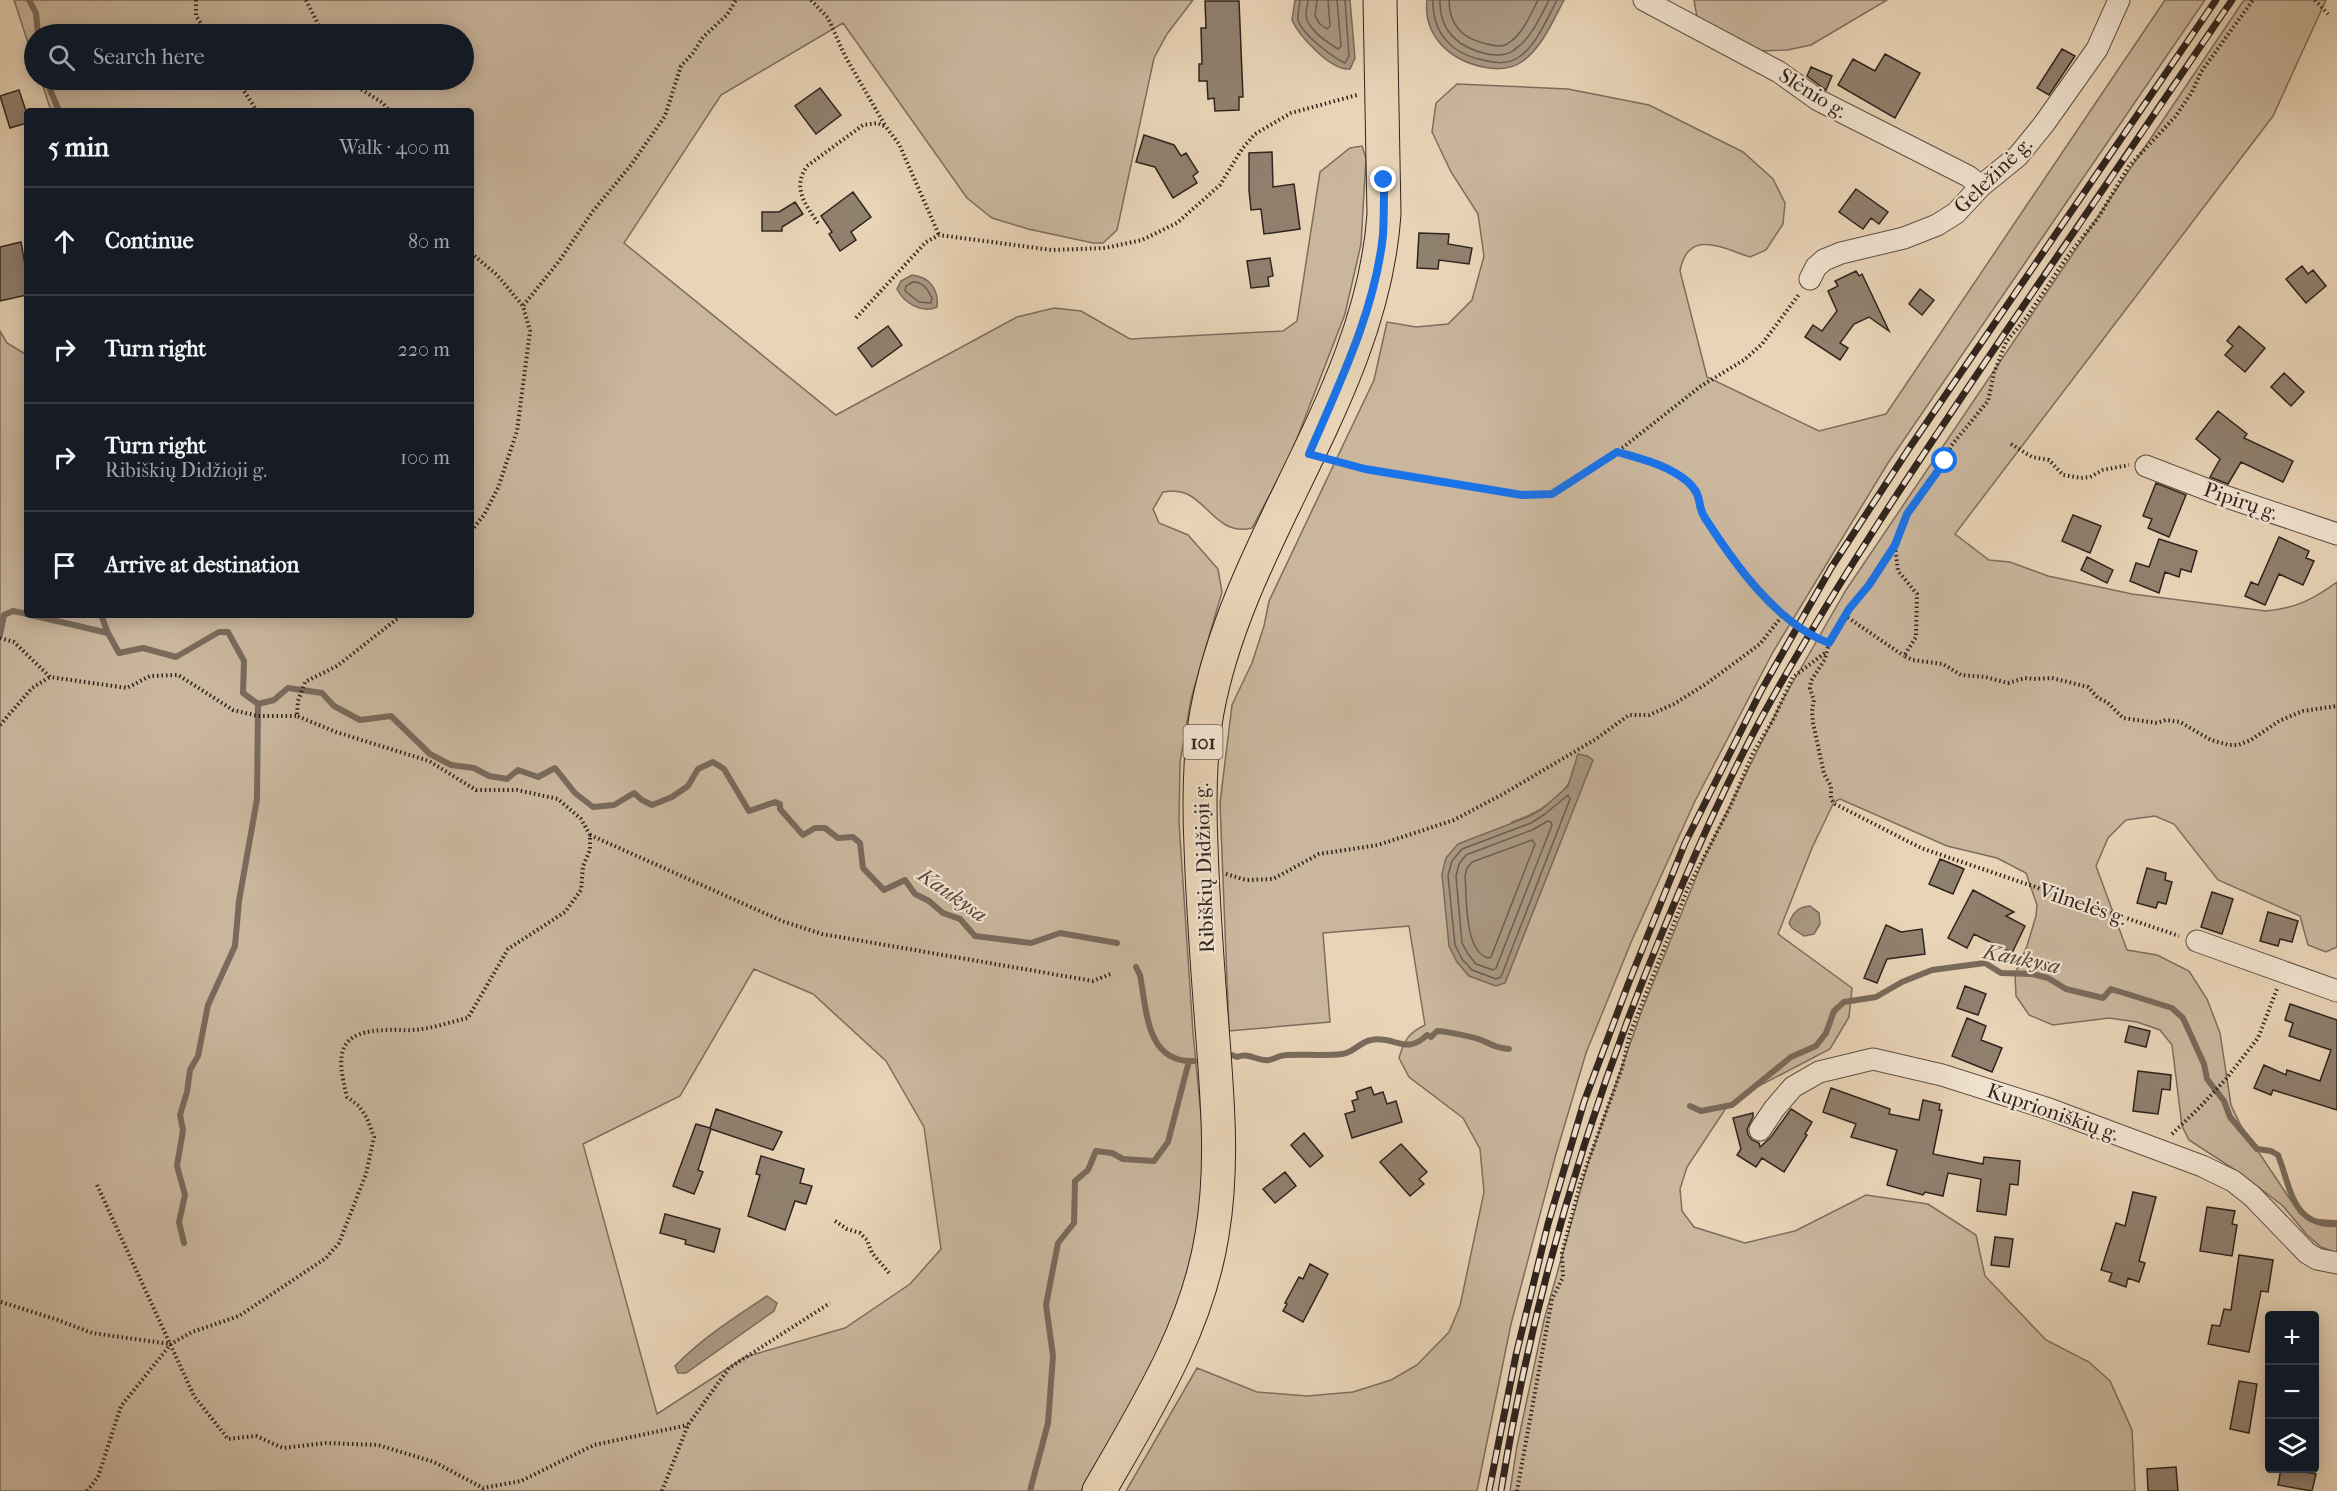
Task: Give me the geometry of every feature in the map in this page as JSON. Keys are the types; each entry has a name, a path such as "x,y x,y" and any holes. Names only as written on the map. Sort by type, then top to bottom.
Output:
{"main road":[{"name":"Ribiškių Didžioji g.","path":"1100,1491 1156,1392 1194,1312 1213,1234 1218,1189 1217,1122 1199,795 1206,713 1230,626 1309,454 1353,350 1369,300 1377,267 1384,214 1380,0"}],"street":[{"name":"Slėnio g.","path":"1644,0 1779,72 1818,100 1968,176 1981,186"},
{"name":"Geležinė g.","path":"1810,279 1816,267 1824,260 1841,253 1904,238 1937,225 1956,213 1981,186 2018,156 2044,124 2097,49 2119,0"},
{"name":"Pipirų g.","path":"2146,466 2224,496 2337,534"},
{"path":"2197,941 2337,991"},
{"name":"Kuprioniškių g.","path":"1760,1130 1774,1109 1793,1088 1820,1072 1873,1059 1942,1075 2049,1109 2202,1166 2233,1181 2252,1196 2307,1253 2317,1259 2337,1263"}],"path":[{"path":"196,0 196,16 201,24"},
{"path":"306,0 318,24"},
{"path":"523,306 560,260 593,211 631,165 664,116 681,66 703,37 726,15 736,0"},
{"path":"811,0 828,18 845,56 886,127 899,144 939,235"},
{"path":"1517,1491 1552,1299 1563,1277 1562,1253 1581,1181 1622,1068 1630,1034 1688,888 1731,805 1753,753 1773,720 1793,677 1825,654 1845,615 1869,585 1895,545 1907,514 1945,461 1951,447 1988,402 1994,373 2006,342 2027,317 2067,257 2098,218 2129,166 2175,117 2192,92 2201,72 2253,0"},
{"path":"2315,0 2328,14"},
{"path":"243,90 255,108"},
{"path":"362,90 383,103 387,108"},
{"path":"856,318 926,242 939,235 1052,250 1105,248 1142,240 1177,223 1220,184 1254,134 1291,113 1357,95 1382,94"},
{"path":"818,223 800,190 800,182 807,166 863,125 878,123 886,127"},
{"path":"474,256 497,275 523,306 530,332 517,431 498,488 484,516 474,528"},
{"path":"1309,454 1365,469 1522,495 1552,494 1617,452 1701,386 1744,360 1762,344 1810,279"},
{"path":"2011,444 2032,457 2049,460 2063,475 2081,478 2125,465 2146,466"},
{"path":"1617,452 1666,467 1689,483 1701,498 1701,512 1724,549 1782,616 1809,635 1829,643"},
{"path":"1895,545 1898,571 1917,594 1916,637 1904,656"},
{"path":"1845,615 1913,660 1943,664 1961,675 2007,682 2025,678 2062,680 2069,684 2088,687 2098,698 2107,702 2123,717 2157,723 2166,720 2180,722 2211,740 2229,745 2238,745 2251,740 2278,721 2303,711 2337,706"},
{"path":"1202,872 1222,873 1246,880 1273,879 1319,854 1378,845 1454,820 1596,739 1629,716 1649,715 1674,704 1760,644 1782,616"},
{"path":"297,716 298,701 305,682 337,666 398,618"},
{"path":"0,638 14,642 50,677 127,688 150,676 178,675 233,711 258,717 297,716 336,732 429,761 476,790 517,790 558,799 581,819 590,835 590,850 583,866 581,890 565,912 508,950 468,1018 413,1030 377,1030 349,1040 342,1049 343,1079 347,1097 367,1118 374,1137 366,1174 339,1243 326,1258 239,1316 192,1332 171,1344 121,1406 98,1477 87,1491"},
{"name":"Vilnelės g.","path":"1825,654 1811,681 1810,689 1814,700 1813,723 1824,774 1831,786 1831,799 1835,804 1921,848 2124,919 2197,941"},
{"path":"0,725 32,688 50,677"},
{"path":"590,835 782,921 822,934 1093,981 1113,973"},
{"path":"2156,1149 2226,1079 2258,1038 2284,972"},
{"path":"97,1185 194,1396 228,1439 256,1436 283,1448 326,1443 378,1445 434,1462 483,1488 521,1481 594,1446 688,1425"},
{"path":"835,1221 847,1229 860,1233 867,1240 872,1253 890,1274"},
{"path":"1,1302 92,1334 171,1344"},
{"path":"662,1491 688,1425 729,1368 830,1304"}],"shaded area":[{"path":"14,0 1193,0 1167,34 1154,58 1117,230 1103,243 1093,243 1028,229 992,218 967,198 843,23 721,95 624,243 836,415 1017,317 1054,308 1081,311 1130,339 1283,331 1297,321 1320,172 1350,148 1362,146 1366,158 1361,244 1345,314 1289,459 1252,528 1241,529 1223,523 1195,499 1181,492 1163,492 1153,509 1159,523 1188,535 1218,569 1222,592 1191,699 1180,762 1179,822 1193,1033 1204,1146 1201,1219 1191,1273 1163,1346 1081,1491 0,1491 0,331 7,343 24,353 24,618 474,618 474,108 50,108 44,90 474,90 474,24 24,24 24,30","holes":["754,969 813,994 886,1061 924,1127 941,1249 910,1284 845,1328 745,1357 657,1414 583,1144 680,1096"]},
{"path":"1694,0 1887,0 1811,45 1787,50 1759,51 1697,17"},
{"path":"2165,0 2205,0 1888,463 1773,652 1695,801 1632,940 1586,1053 1556,1154 1511,1324 1477,1491 1126,1491 1197,1368 1257,1392 1307,1396 1353,1392 1391,1380 1417,1365 1449,1332 1460,1306 1484,1192 1480,1149 1463,1118 1409,1077 1399,1058 1408,1038 1414,1031 1425,1025 1409,926 1323,933 1330,1022 1229,1031 1220,803 1232,705 1252,663 1269,601 1374,380 1387,322 1416,327 1448,324 1472,300 1484,256 1478,214 1451,172 1432,132 1436,103 1457,84 1568,89 1649,105 1743,152 1773,179 1785,203 1783,224 1766,250 1750,257 1718,246 1698,245 1690,249 1684,258 1680,271 1707,377 1819,431 1886,414","holes":["1578,755 1587,756 1592,760 1505,982 1512,822 1535,812 1556,798 1569,783"]},
{"path":"2244,0 2326,0 2273,116 1955,534 1989,560 2010,562 2048,576 2132,594 2266,611 2286,608 2303,602 2337,582 2337,947 2326,952 2308,945 2300,916 2218,880 2174,824 2155,816 2126,820 2108,838 2096,866 2127,950 2157,955 2189,971 2207,999 2220,1033 2231,1105 2241,1126 2300,1214 2310,1219 2337,1221 2337,1253 2321,1247 2307,1235 2283,1206 2240,1173 2189,1140 2182,1126 2172,1045 2160,1030 2137,1022 2109,1018 2053,1025 2029,1015 2016,996 2015,974 2036,916 2037,905 2026,873 1997,858 1947,846 1840,799 1834,802 1812,848 1778,934 1852,988 1849,1017 1830,1049 1755,1088 1726,1108 1687,1167 1680,1189 1682,1211 1694,1227 1745,1243 1795,1231 1866,1195 1928,1204 1976,1235 1985,1276 2046,1340 2089,1362 2110,1381 2132,1430 2135,1491 1510,1491 1517,1446 1544,1320 1588,1163 1642,1010 1704,858 1782,701 1846,590"}],"water":[{"path":"1295,0 1350,0 1355,58 1350,69 1342,68 1325,59 1301,35 1292,20"},
{"path":"1427,0 1564,0 1536,49 1514,66 1499,69 1471,64 1460,59 1441,44 1429,25"},
{"path":"912,275 924,278 932,285 935,290 937,307 925,309 914,306 900,294 897,289 901,281"},
{"path":"1578,754 1593,760 1505,983 1496,986 1469,976 1457,962 1449,946 1442,874 1446,858 1458,844 1541,810 1568,786"},
{"path":"1810,906 1819,913 1820,924 1814,934 1804,936 1792,928 1789,923 1797,911"},
{"path":"767,1296 777,1303 774,1311 686,1373 678,1373 675,1366 696,1346"}],"building":[{"path":"1205,1 1239,1 1243,97 1239,97 1239,110 1215,111 1214,98 1208,99 1207,81 1199,81 1199,64 1202,64 1201,28 1206,28"},
{"path":"2062,49 2075,56 2049,95 2037,88"},
{"path":"1885,54 1920,73 1895,118 1838,85 1853,59 1875,71"},
{"path":"1811,67 1832,76 1826,90 1807,76"},
{"path":"820,88 841,115 816,134 795,106"},
{"path":"19,90 25,108 24,124 10,128 0,96"},
{"path":"1144,135 1174,145 1181,156 1186,153 1198,172 1193,176 1197,183 1173,198 1155,167 1136,162"},
{"path":"1272,152 1273,187 1294,184 1300,229 1264,234 1261,209 1251,210 1249,153"},
{"path":"1856,189 1888,212 1879,224 1871,218 1863,229 1839,212"},
{"path":"853,192 871,217 851,232 856,240 840,251 829,234 832,232 821,216"},
{"path":"795,202 803,214 782,227 782,231 762,231 762,212 779,212"},
{"path":"1419,233 1449,234 1448,244 1472,248 1469,264 1439,260 1438,269 1417,268"},
{"path":"21,242 24,259 24,296 0,301 0,247"},
{"path":"1270,258 1273,276 1268,277 1269,286 1251,288 1247,261"},
{"path":"2302,266 2308,274 2313,270 2326,286 2306,303 2286,279"},
{"path":"1856,271 1859,276 1862,274 1889,331 1869,317 1854,324 1840,343 1848,348 1840,360 1805,337 1813,325 1822,331 1837,311 1828,291 1838,286 1835,281"},
{"path":"1920,289 1934,300 1922,315 1909,304"},
{"path":"888,326 902,345 872,367 858,348"},
{"path":"2239,326 2265,348 2245,372 2225,355 2233,346 2227,341"},
{"path":"2284,373 2304,392 2291,406 2271,387"},
{"path":"2218,411 2247,434 2244,438 2293,461 2283,482 2241,462 2228,484 2210,477 2220,459 2196,439"},
{"path":"2156,483 2186,495 2169,537 2148,528 2152,519 2143,516"},
{"path":"2073,515 2101,526 2090,553 2062,541"},
{"path":"2279,537 2309,551 2306,558 2314,561 2303,585 2279,574 2265,605 2245,596 2251,582 2258,585"},
{"path":"2159,539 2197,551 2191,572 2181,569 2179,577 2165,572 2159,593 2130,581 2136,563 2149,567"},
{"path":"2087,557 2113,570 2107,583 2081,570"},
{"path":"1940,859 1964,869 1953,894 1929,884"},
{"path":"2147,868 2166,873 2165,880 2172,882 2166,904 2158,902 2156,908 2137,903"},
{"path":"1973,890 2014,912 2006,916 2025,926 2012,953 1974,934 1967,948 1948,938"},
{"path":"2212,892 2233,899 2222,934 2201,927"},
{"path":"2268,912 2298,921 2292,942 2280,939 2278,946 2260,941"},
{"path":"1886,925 1901,932 1922,929 1925,954 1887,959 1877,983 1864,978"},
{"path":"1965,986 1986,994 1978,1015 1957,1008"},
{"path":"2290,1004 2337,1020 2337,1110 2273,1090 2271,1095 2254,1088 2264,1065 2286,1075 2287,1070 2320,1081 2331,1050 2289,1036 2293,1023 2285,1020"},
{"path":"1967,1018 1986,1026 1981,1040 2002,1048 1992,1072 1952,1056"},
{"path":"2129,1026 2150,1031 2146,1047 2125,1042"},
{"path":"2138,1071 2171,1075 2170,1090 2162,1089 2158,1114 2133,1111"},
{"path":"1371,1087 1374,1095 1383,1092 1387,1104 1396,1101 1402,1122 1352,1138 1345,1114 1355,1111 1352,1101 1358,1099 1356,1092"},
{"path":"1831,1088 1890,1109 1889,1114 1919,1120 1923,1100 1940,1104 1939,1110 1942,1110 1933,1154 1983,1164 1984,1157 2020,1161 2018,1185 2010,1184 2006,1215 1977,1211 1981,1179 1948,1173 1943,1196 1925,1192 1923,1195 1887,1185 1897,1150 1851,1137 1856,1124 1823,1112"},
{"path":"716,1109 782,1132 773,1150 711,1129 698,1170 703,1172 694,1194 673,1186 696,1124 710,1128"},
{"path":"1791,1109 1812,1122 1805,1134 1807,1135 1784,1172 1762,1158 1756,1167 1737,1155 1741,1149 1733,1118 1753,1113 1747,1129 1748,1135 1759,1143 1760,1147 1771,1137"},
{"path":"1304,1133 1323,1156 1310,1167 1291,1145"},
{"path":"1401,1144 1427,1172 1419,1179 1424,1184 1410,1196 1380,1162"},
{"path":"761,1156 804,1169 800,1183 812,1186 806,1204 795,1201 785,1230 748,1216 760,1175 756,1174"},
{"path":"1285,1172 1296,1186 1275,1203 1263,1189"},
{"path":"2133,1192 2156,1197 2139,1261 2145,1263 2139,1282 2128,1278 2126,1287 2109,1281 2112,1273 2101,1270 2116,1223 2125,1226"},
{"path":"2207,1207 2235,1211 2232,1224 2237,1225 2232,1256 2200,1251"},
{"path":"665,1214 720,1229 714,1252 685,1244 686,1240 660,1233"},
{"path":"1995,1237 2013,1239 2009,1267 1991,1265"},
{"path":"2239,1255 2273,1260 2268,1292 2261,1291 2249,1352 2208,1344 2212,1325 2220,1326 2224,1309 2231,1310"},
{"path":"1310,1264 1328,1274 1303,1322 1283,1311 1299,1277 1303,1279"},
{"path":"2239,1381 2257,1384 2249,1433 2230,1429"},
{"path":"2176,1467 2178,1491 2148,1491 2147,1469"},
{"path":"2280,1473 2316,1474 2312,1491 2278,1485"}],"waterway":[{"path":"29,0 36,13 37,24"},
{"path":"50,90 58,108"},
{"name":"Kaukysa","path":"0,635 4,615 13,611 24,613"},
{"name":"Kaukysa","path":"44,618 108,633 119,653 143,648 176,657 219,632 228,632 244,661 243,693 258,704 274,700 288,688 322,693 334,706 360,720 391,716 430,754 451,765 474,768 489,776 507,779 518,770 538,777 555,768 575,793 593,807 614,805 634,793 652,805 672,797 688,786 698,769 713,762 724,769 749,811 775,802 780,804 780,809 803,835 815,828 825,828 838,838 853,837 860,843 863,868 884,890 905,880 915,894 929,901 943,913 960,919 975,936 1031,943 1060,933 1117,943"},
{"path":"102,618 108,633"},
{"path":"184,1243 179,1222 185,1195 177,1166 183,1130 180,1115 187,1092 190,1070 198,1056 208,1005 235,946 239,901 257,799 258,704"},
{"name":"Kaukysa","path":"1690,1106 1701,1111 1732,1105 1791,1057 1816,1046 1826,1033 1834,1011 1844,1002 1876,997 1902,982 1932,970 1985,963 2001,973 2032,974 2048,978 2066,989 2103,998 2111,989 2172,1008 2183,1018 2204,1064 2207,1079 2224,1101 2230,1117 2257,1149 2271,1151 2278,1155 2291,1192 2302,1212 2322,1223 2337,1224"},
{"name":"Kaukysa","path":"1136,967 1140,975 1148,1019 1158,1044 1166,1053 1178,1059 1194,1061"},
{"name":"Kaukysa","path":"1232,1055 1265,1060 1284,1055 1342,1054 1371,1040 1413,1044 1427,1035 1431,1037 1437,1031 1472,1037 1496,1047 1509,1049"},
{"path":"1030,1491 1048,1423 1053,1356 1046,1305 1058,1243 1074,1223 1075,1181 1088,1170 1096,1151 1112,1153 1123,1159 1154,1161 1168,1142 1189,1061"}],"railway":[{"path":"1489,1491 1516,1355 1548,1224 1584,1102 1685,843 1761,691 1831,568 1910,447 2216,0"},
{"path":"1501,1491 1529,1348 1546,1278 1587,1138 1610,1069 1662,933 1728,784 1800,649 1887,509 2232,0"}],"route":[{"path":"1384,180 1382,237 1369,300 1353,350 1309,454 1365,469 1522,495 1552,494 1617,452 1666,467 1689,483 1701,498 1701,512 1724,549 1782,616 1809,635 1829,643 1849,609 1869,585 1895,545 1907,514 1945,461"}]}
